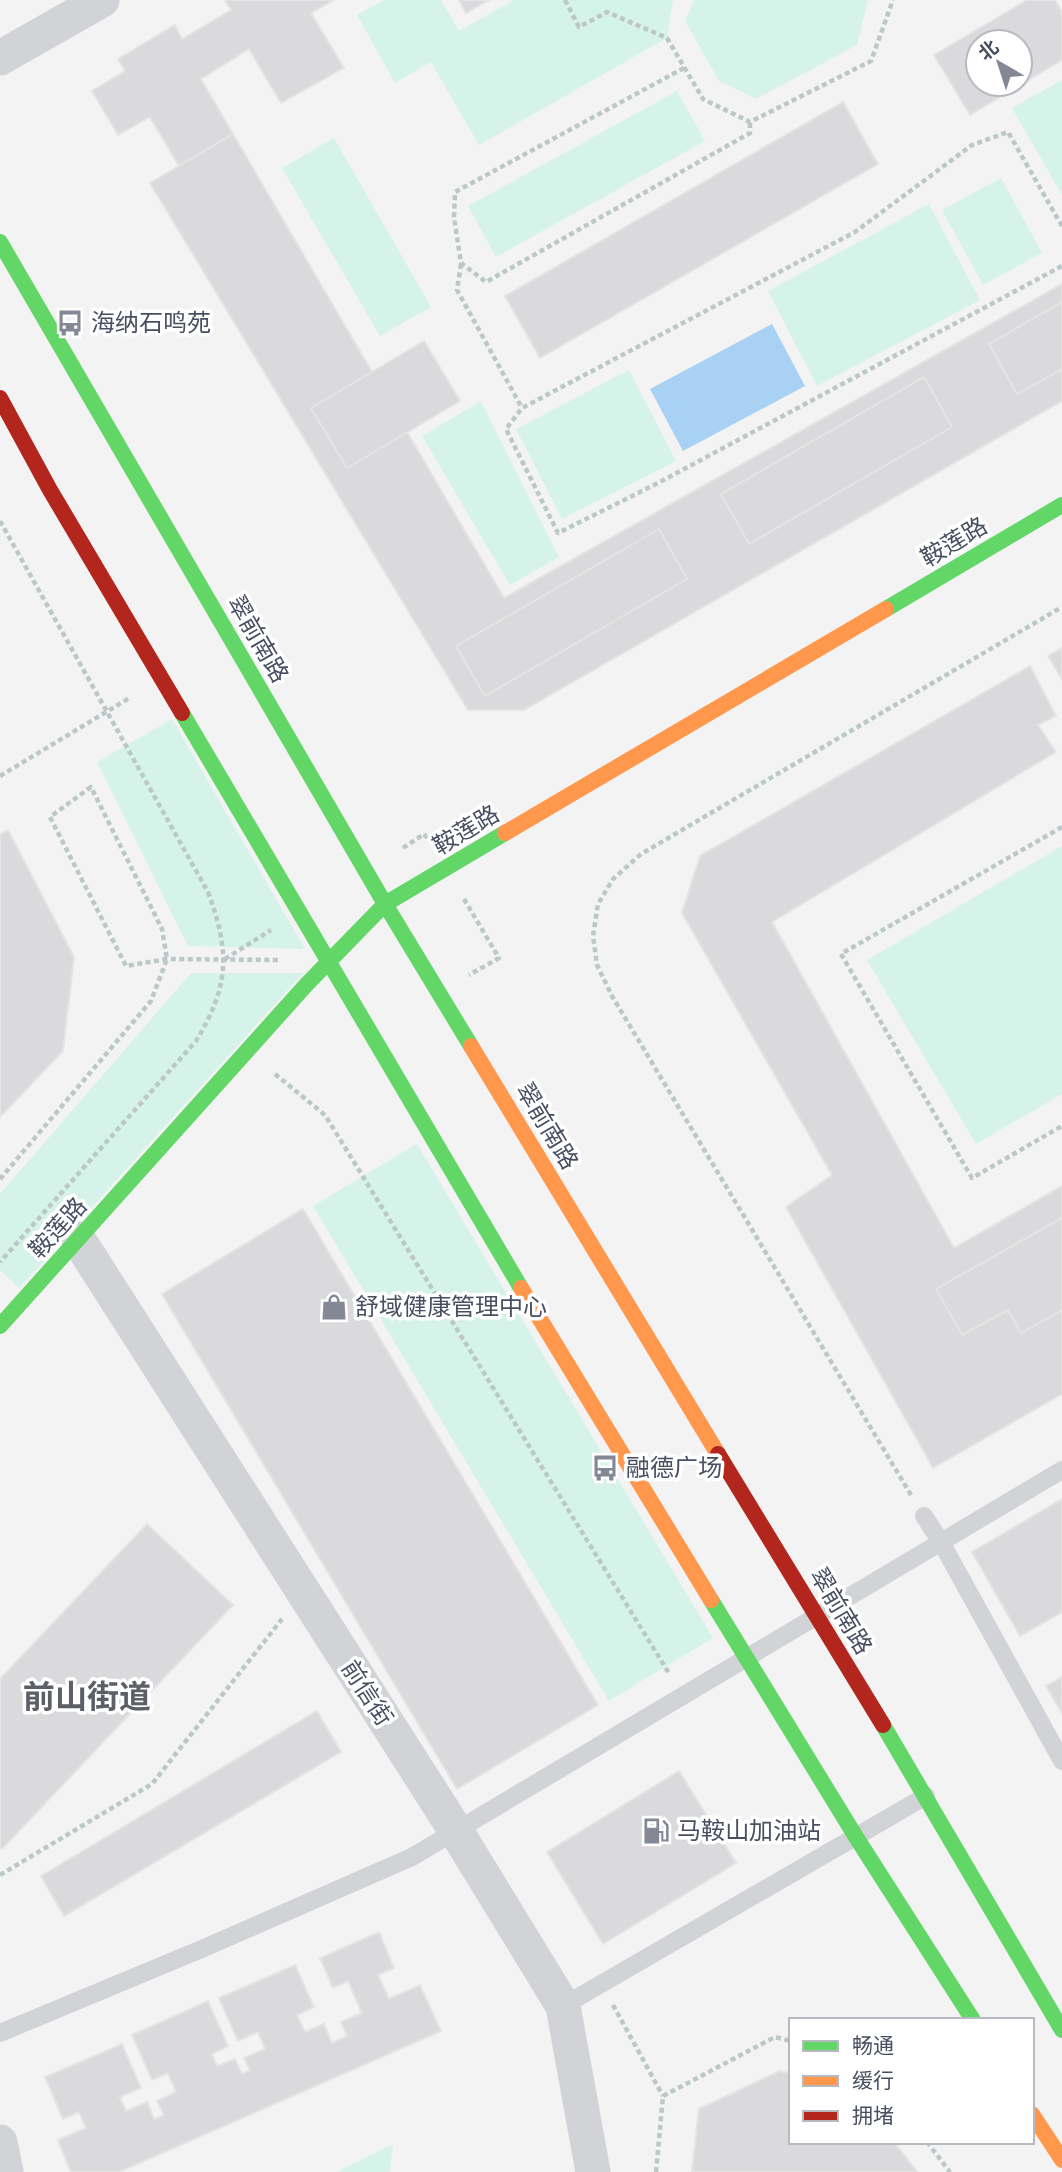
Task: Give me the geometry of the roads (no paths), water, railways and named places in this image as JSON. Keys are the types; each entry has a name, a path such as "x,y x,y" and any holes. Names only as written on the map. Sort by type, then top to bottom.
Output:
{"main road":[{"name":"翠前南路","path":"0,242 385,904 926,1796 1062,2030"},
{"path":"0,398 50,490 329,960 469,1204 856,1837 972,2018"},
{"name":"鞍莲路","path":"0,1325 329,960 385,904 1062,505"},
{"path":"1034,2117 1062,2160"}],"street":[{"path":"0,58 103,0"},
{"name":"前信街","path":"78,1239 456,1832 563,2006 593,2172"},
{"path":"0,2142 6,2172"}],"lane":[{"path":"0,2033 400,1863 1062,1470"},
{"path":"924,1516 1062,1761"},
{"path":"563,2006 926,1796"}],"water":[{"path":"772,324 805,386 683,451 650,389"}],"place":[{"name":"海纳石鸣苑","path":"70,323"},
{"name":"舒域健康管理中心","path":"334,1307"},
{"name":"融德广场","path":"605,1468"},
{"name":"马鞍山加油站","path":"656,1831"}],"district":[{"name":"前山街道","path":"87,1697"}]}
